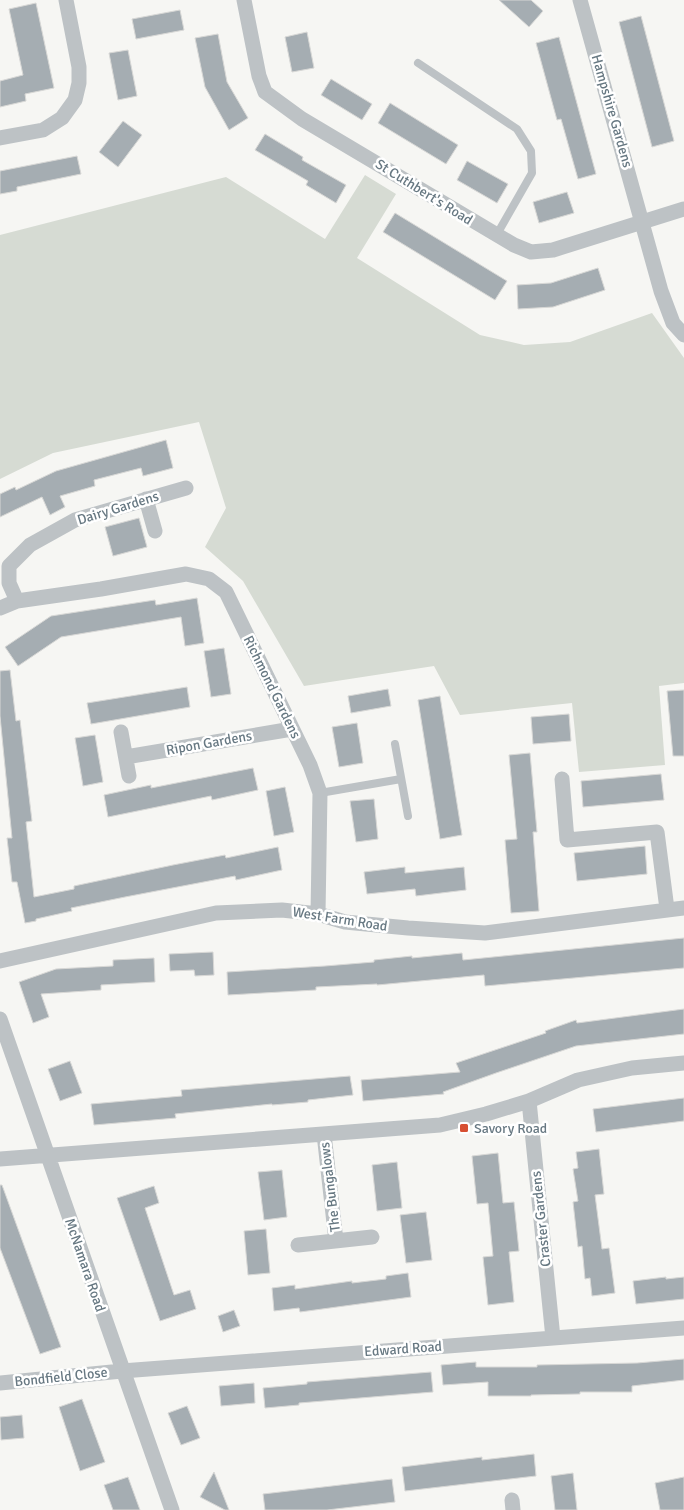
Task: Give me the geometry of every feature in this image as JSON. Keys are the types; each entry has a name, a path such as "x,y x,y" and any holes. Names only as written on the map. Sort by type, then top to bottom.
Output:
{"street":[{"path":"0,138 43,130 62,118 75,100 80,83 79,67 66,0"},
{"name":"St Cuthbert's Road","path":"244,0 259,76 265,92 302,119 496,236 532,252 553,250 684,209"},
{"name":"Hampshire Gardens","path":"580,0 660,291 672,323 684,335"},
{"name":"Dairy Gardens","path":"17,601 5,567 30,545 75,520 186,488"},
{"path":"146,499 155,530"},
{"name":"Richmond Gardens","path":"17,601 101,590 186,574 209,579 226,592 310,764 320,793 318,914"},
{"path":"0,608 17,601"},
{"name":"Ripon Gardens","path":"126,758 292,729"},
{"path":"121,732 129,776"},
{"path":"562,779 567,840 657,832 667,909"},
{"name":"West Farm Road","path":"0,961 216,913 282,910 318,914 354,923 485,933 684,908"},
{"name":"McNamara Road","path":"0,1019 3,1040 46,1154 172,1510"},
{"path":"0,1159 440,1125 529,1101 578,1080 632,1068 684,1063"},
{"name":"Craster Gardens","path":"529,1101 552,1338"},
{"name":"The Bungalows","path":"324,1134 336,1241"},
{"name":"The Bungalows","path":"298,1245 372,1237"},
{"name":"Edward Road","path":"122,1371 684,1328"},
{"name":"Bondfield Close","path":"0,1383 122,1371"}],"lane":[{"path":"418,63 518,129 531,151 532,173 496,236"},
{"path":"395,744 408,816"},
{"path":"320,793 401,779"}],"shaded area":[{"path":"365,175 396,194 357,258 480,335 524,345 570,342 652,313 684,358 684,683 659,686 665,765 579,772 572,703 460,715 434,666 304,686 243,581 205,547 226,508 199,422 53,453 0,479 0,235 226,177 325,239"}],"building":[{"path":"499,0 531,0 543,11 529,27"},
{"path":"36,3 54,88 25,94 26,101 0,107 0,81 23,75 9,9"},
{"path":"180,10 184,30 136,39 132,19"},
{"path":"641,16 674,141 652,147 619,22"},
{"path":"307,32 314,68 292,72 285,37"},
{"path":"218,34 227,82 248,118 229,130 205,87 195,38"},
{"path":"559,37 596,174 578,179 561,119 557,120 536,43"},
{"path":"128,50 137,96 118,100 109,53"},
{"path":"331,79 372,104 362,120 321,95"},
{"path":"390,103 458,145 446,164 378,123"},
{"path":"123,121 142,135 118,167 99,152"},
{"path":"265,134 303,157 302,160 346,185 336,203 306,185 308,181 255,150"},
{"path":"77,156 81,174 17,187 17,191 0,194 0,171"},
{"path":"467,161 508,184 497,203 457,180"},
{"path":"567,192 574,213 539,223 533,202"},
{"path":"395,213 507,281 495,300 383,232"},
{"path":"598,268 605,290 553,307 518,309 517,285 551,283"},
{"path":"166,440 173,468 143,476 141,468 94,480 95,486 60,496 65,507 50,515 42,497 0,517 0,494 15,487 16,490 56,471"},
{"path":"139,518 147,547 113,556 105,527"},
{"path":"197,598 204,643 185,646 181,617 61,637 18,666 5,647 51,616 155,600 156,605"},
{"path":"224,648 231,694 211,697 204,651"},
{"path":"10,670 16,721 20,720 32,821 26,822 34,897 74,889 74,886 173,865 225,855 226,858 278,847 282,870 236,880 235,876 71,908 72,911 25,923 17,882 12,882 7,838 12,838 0,716 0,671"},
{"path":"187,687 190,707 91,724 87,703"},
{"path":"388,689 391,706 351,713 348,696"},
{"path":"684,690 684,756 673,756 667,691"},
{"path":"440,696 462,835 440,839 418,700"},
{"path":"569,714 571,741 533,744 531,717"},
{"path":"357,723 363,763 339,767 332,727"},
{"path":"95,735 103,782 83,786 75,738"},
{"path":"530,753 537,832 533,832 539,911 511,913 505,840 517,839 509,755"},
{"path":"253,768 258,790 212,800 211,796 108,817 104,795"},
{"path":"661,774 664,800 583,807 581,781"},
{"path":"285,787 294,832 274,836 266,791"},
{"path":"374,799 378,839 356,842 350,801"},
{"path":"645,846 647,874 577,881 574,853"},
{"path":"405,867 405,873 464,867 466,890 416,896 415,889 367,894 364,872"},
{"path":"684,938 684,968 485,986 484,975 377,985 316,987 316,990 228,995 227,972 325,966 374,962 374,960 412,956 412,958 462,953 463,960"},
{"path":"213,952 214,975 195,976 194,970 170,971 169,954"},
{"path":"154,958 155,982 101,985 101,990 41,994 49,1017 33,1023 19,982 56,969 113,966 113,960"},
{"path":"684,1009 684,1034 576,1046 443,1092 444,1094 363,1101 361,1080 460,1072 456,1063 546,1033 545,1031 576,1020 577,1023"},
{"path":"70,1061 82,1093 60,1101 48,1069"},
{"path":"350,1076 353,1095 308,1100 308,1102 175,1114 176,1118 94,1125 91,1104 182,1096 181,1090"},
{"path":"684,1098 684,1121 596,1132 593,1109"},
{"path":"599,1149 604,1194 595,1195 602,1249 609,1248 615,1293 592,1296 590,1278 585,1279 582,1246 578,1247 573,1202 578,1201 573,1169 578,1168 576,1152"},
{"path":"498,1153 503,1203 514,1202 519,1251 509,1252 514,1302 488,1305 483,1257 493,1256 488,1203 477,1204 472,1156"},
{"path":"397,1162 402,1208 377,1211 372,1165"},
{"path":"282,1170 287,1217 264,1220 258,1172"},
{"path":"0,1185 2,1185 61,1347 40,1354 0,1248"},
{"path":"154,1186 159,1203 145,1208 174,1295 190,1290 196,1309 160,1321 117,1198"},
{"path":"426,1212 432,1260 406,1263 400,1215"},
{"path":"266,1229 270,1273 248,1275 244,1231"},
{"path":"408,1273 411,1297 300,1312 299,1308 274,1311 272,1288 295,1285 295,1289 352,1281 352,1283 386,1279 386,1276"},
{"path":"666,1277 666,1279 684,1277 684,1299 636,1304 633,1281"},
{"path":"234,1310 240,1326 223,1332 218,1316"},
{"path":"684,1359 684,1380 632,1386 632,1392 580,1392 580,1394 531,1396 488,1396 488,1382 443,1385 441,1365 476,1362 476,1367 537,1367 537,1365 637,1363"},
{"path":"431,1372 433,1392 299,1403 299,1405 265,1408 263,1388 307,1384 307,1382"},
{"path":"254,1383 255,1403 221,1406 219,1386"},
{"path":"82,1399 105,1462 80,1471 59,1407"},
{"path":"187,1406 200,1438 181,1445 168,1413"},
{"path":"22,1415 24,1438 1,1440 0,1417"},
{"path":"534,1454 536,1476 405,1491 402,1467 482,1457 482,1460"},
{"path":"214,1472 229,1510 225,1510 200,1497"},
{"path":"573,1473 577,1510 555,1510 551,1476"},
{"path":"128,1477 140,1510 113,1510 104,1485"},
{"path":"684,1477 684,1510 660,1510 655,1483"},
{"path":"392,1479 395,1502 327,1510 265,1510 263,1494"}],"place":[{"name":"Savory Road","path":"464,1128"}]}
